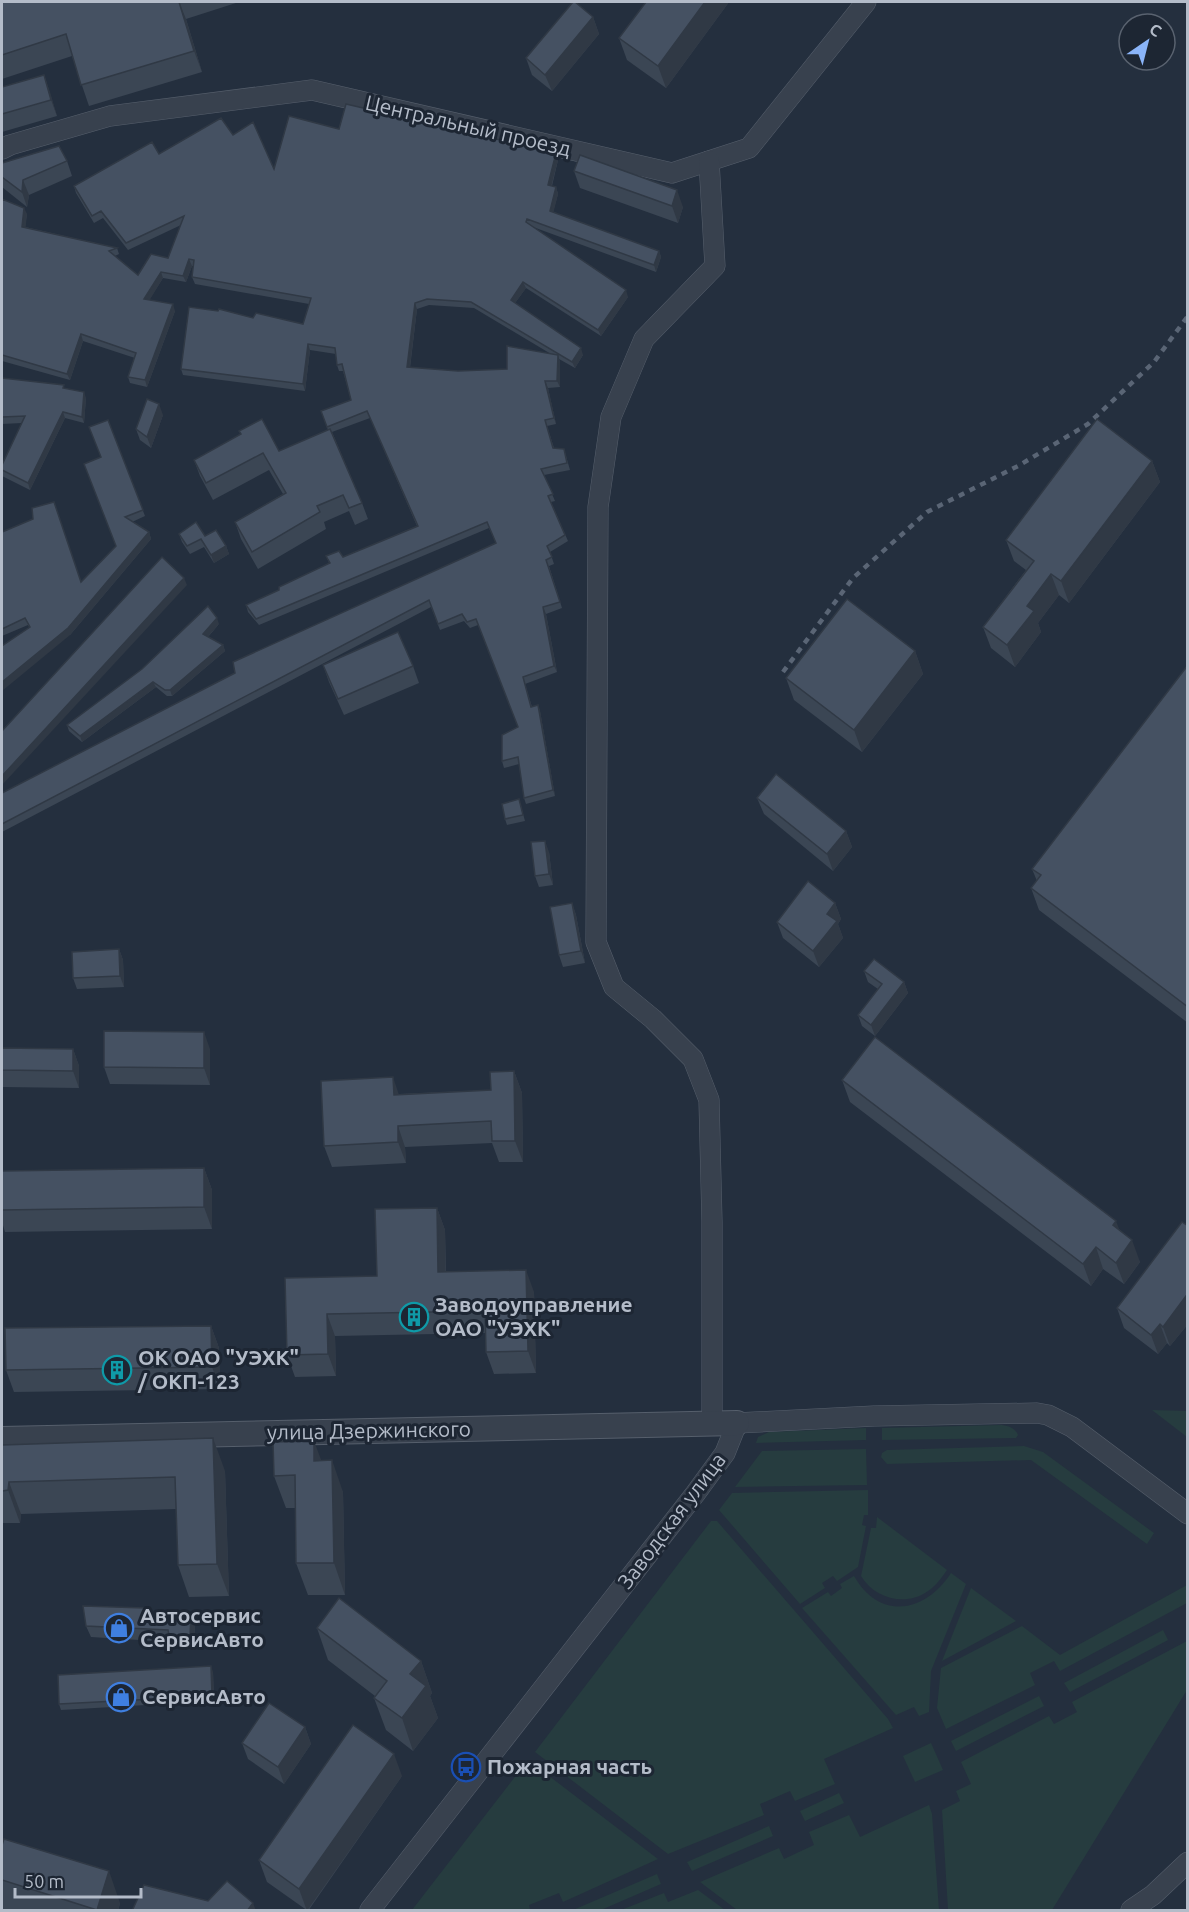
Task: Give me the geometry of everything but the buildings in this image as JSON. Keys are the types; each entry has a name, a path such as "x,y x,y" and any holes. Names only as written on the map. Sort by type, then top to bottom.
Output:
{"street":[{"name":"Центральный проезд","path":"2,149 110,116 312,90 672,172 749,148 866,2"},
{"path":"709,161 715,266 644,339 610,417 598,507 596,942 614,987 653,1019 693,1059 709,1100 712,1423"},
{"path":"737,1423 874,1416 1037,1413 1048,1415 1072,1427 1188,1514"},
{"name":"улица Дзержинского","path":"2,1439 737,1423"},
{"name":"Заводская улица","path":"370,1911 695,1494 725,1453 737,1423"},
{"path":"1131,1911 1153,1895 1188,1862"}],"green space":[{"path":"1152,1410 1187,1411 1187,1437"},
{"path":"1002,1425 1015,1431 1018,1435 1016,1438 882,1440 882,1428"},
{"path":"866,1428 866,1440 756,1443 758,1437 769,1432"},
{"path":"1024,1446 1043,1452 1154,1533 1147,1544 1031,1460 887,1464 881,1457 882,1453 887,1450"},
{"path":"866,1449 867,1485 735,1487 762,1451"},
{"path":"868,1490 868,1515 864,1515 862,1525 866,1526 858,1567 837,1581 833,1576 822,1583 825,1588 800,1604 719,1510 732,1493"},
{"path":"877,1517 947,1570 931,1589 910,1599 891,1598 874,1590 861,1576 871,1528 876,1528"},
{"path":"711,1521 717,1521 888,1719 893,1728 824,1759 835,1784 795,1801 790,1791 760,1804 764,1815 668,1854 535,1752"},
{"path":"951,1573 966,1584 931,1671 929,1712 919,1716 914,1707 896,1715 802,1608 828,1592 831,1596 842,1588 840,1584 854,1576 876,1600 889,1605 903,1606 916,1603 929,1597"},
{"path":"1187,1585 1187,1603 1060,1671 1054,1661 1030,1673 1035,1685 946,1729 937,1708 941,1668 1022,1626 1060,1655"},
{"path":"971,1588 1016,1621 942,1661"},
{"path":"1163,1630 1168,1640 1070,1692 1064,1683"},
{"path":"1187,1641 1187,1690 1052,1910 948,1910 942,1810 960,1801 956,1791 971,1784 961,1762 1049,1716 1054,1724 1077,1712 1072,1702"},
{"path":"1039,1696 1044,1706 956,1751 951,1741"},
{"path":"931,1743 943,1770 915,1782 903,1756"},
{"path":"528,1760 658,1859 563,1902 559,1893 529,1905 530,1910 412,1910"},
{"path":"839,1793 844,1803 805,1821 800,1811"},
{"path":"929,1805 932,1814 939,1910 737,1910 700,1882 779,1848 784,1859 814,1845 809,1832 849,1815 860,1837"},
{"path":"769,1826 773,1836 692,1871 687,1862"},
{"path":"657,1874 661,1884 601,1910 573,1910"},
{"path":"698,1890 725,1910 621,1910 664,1893 668,1902"}],"railway":[{"path":"783,672 853,578 927,512 1018,466 1088,424 1154,362 1188,316"}],"place":[{"name":"Заводоуправление ОАО \"УЭХК\"","path":"414,1317"},
{"name":"ОК ОАО \"УЭХК\" / ОКП-123","path":"117,1370"},
{"name":"Автосервис СервисАвто","path":"119,1628"},
{"name":"СервисАвто","path":"121,1697"},
{"name":"Пожарная часть","path":"466,1767"}]}
